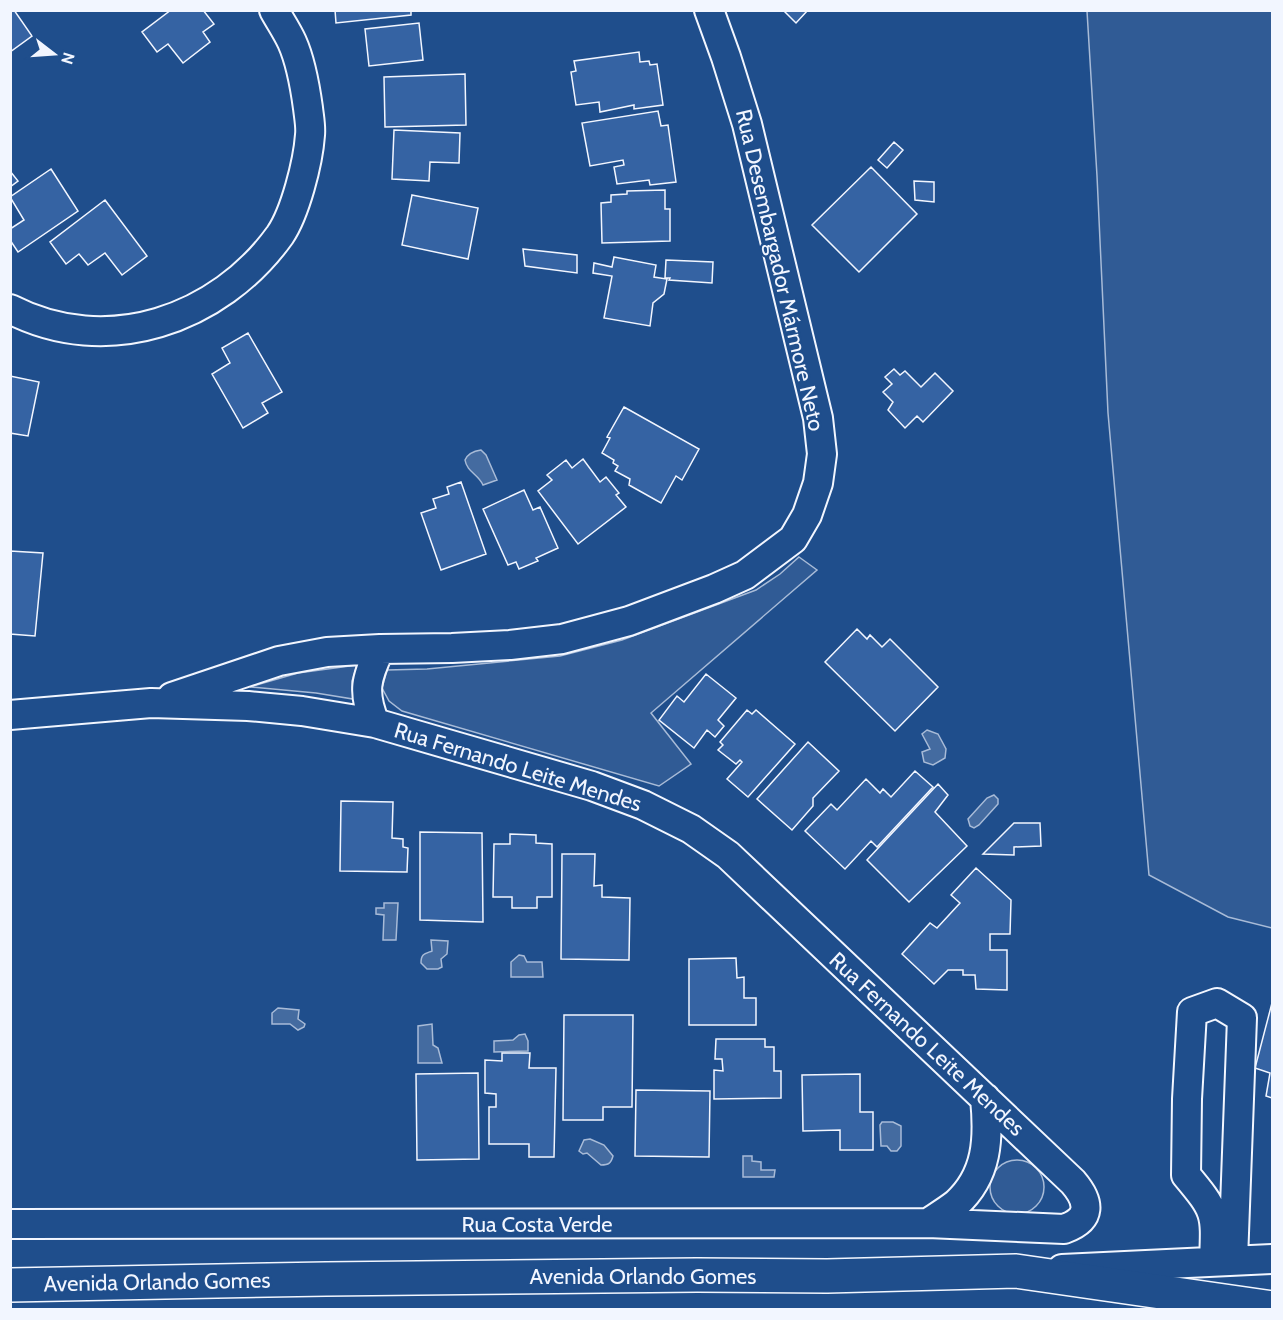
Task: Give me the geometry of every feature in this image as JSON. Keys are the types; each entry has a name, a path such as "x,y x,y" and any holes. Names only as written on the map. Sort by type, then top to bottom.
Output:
{"main road":[{"name":"Avenida Orlando Gomes","path":"10,1285 315,1279 827,1276 1016,1271 1272,1308"}],"street":[{"path":"10,309 28,319 60,328 88,331 130,330 173,319 214,299 250,271 281,233 301,186 310,134 304,82 292,43 273,10"},
{"name":"Rua Desembargador Mármore Neto","path":"151,703 279,661 327,652 510,645 562,639 629,621 714,589 745,575 793,539 807,515 818,483 822,453 818,418 747,124 726,57 708,10"},
{"path":"375,723 367,704 367,684 371,666 380,649"},
{"name":"Rua Fernando Leite Mendes","path":"10,715 151,703 248,706 302,711 375,723 592,786 643,805 691,829 728,855 1082,1192 1086,1204 1084,1215 1076,1225 1064,1229"},
{"path":"1217,1002 1242,1018 1223,1260 1210,1203 1186,1175 1192,1011 1217,1002"},
{"path":"928,1223 957,1203 976,1178 986,1154 988,1129 985,1098"},
{"name":"Rua Costa Verde","path":"10,1224 928,1223 1064,1229"},
{"path":"1016,1271 1272,1259"}],"shaded area":[{"path":"1087,11 1272,11 1272,928 1228,917 1149,875 1108,413"},
{"path":"481,450 486,455 497,480 483,485 465,460 472,453"},
{"path":"799,557 817,570 651,713 691,764 659,786 402,711 389,701 382,688 387,670 427,669 560,656 622,640 756,590 780,574"},
{"path":"357,665 352,681 353,699 250,687 298,673"},
{"path":"927,730 938,734 946,749 945,758 933,765 924,762 922,752 930,749 922,734"},
{"path":"994,795 998,799 998,804 979,825 974,828 970,826 968,819 987,798"},
{"path":"384,903 398,903 396,940 383,940 384,915 376,914 376,908 384,908"},
{"path":"431,940 448,941 447,954 441,959 442,967 438,969 427,969 421,963 424,955 432,951"},
{"path":"519,955 524,956 527,962 542,962 543,977 511,977 511,962"},
{"path":"278,1008 299,1010 298,1019 305,1024 304,1027 298,1030 290,1024 272,1024 272,1013"},
{"path":"432,1024 433,1045 438,1048 442,1063 418,1063 418,1026"},
{"path":"525,1034 528,1051 494,1052 494,1041 513,1040"},
{"path":"882,1122 893,1122 901,1126 901,1146 897,1151 881,1146 880,1125"},
{"path":"590,1139 604,1145 613,1156 609,1163 601,1165 587,1153 583,1154 579,1151 584,1140"},
{"path":"743,1156 752,1156 752,1161 761,1162 761,1170 775,1170 774,1177 743,1177"},
{"path":"1017,1160 1027,1162 1036,1168 1042,1177 1044,1187 1042,1197 1036,1206 1027,1212 1017,1214 1007,1212 998,1206 992,1197 990,1187 992,1177 998,1168 1007,1162"}],"building":[{"path":"10,10 14,10 32,36 10,52"},
{"path":"171,10 203,10 214,24 203,32 210,42 183,63 168,44 157,52 142,32"},
{"path":"335,10 411,10 411,15 336,23"},
{"path":"783,10 808,10 796,23"},
{"path":"419,23 423,60 369,66 365,29"},
{"path":"639,52 640,62 649,61 650,65 657,64 663,105 634,109 634,105 600,112 599,102 576,105 571,72 576,71 574,61"},
{"path":"465,74 466,125 385,127 384,77"},
{"path":"658,111 661,126 668,125 676,182 650,185 649,180 617,184 614,167 624,165 623,160 590,166 582,123"},
{"path":"394,130 460,133 459,163 430,162 429,181 392,179"},
{"path":"894,142 903,150 887,168 878,160"},
{"path":"871,167 917,214 859,272 812,225"},
{"path":"51,169 78,211 18,252 10,240 10,229 24,220 10,197"},
{"path":"10,171 18,181 10,187"},
{"path":"914,181 934,182 934,202 915,200"},
{"path":"665,190 665,209 670,209 670,241 602,243 601,203 611,202 611,195 627,194 627,191"},
{"path":"412,195 478,208 468,259 402,245"},
{"path":"105,200 147,256 122,275 105,253 88,265 79,254 66,264 50,242"},
{"path":"523,249 577,255 577,273 525,266"},
{"path":"614,257 656,265 654,277 667,279 664,294 653,303 650,326 604,318 612,276 593,273 594,263 612,267"},
{"path":"666,260 713,262 712,283 665,278"},
{"path":"248,333 282,392 262,403 268,413 243,428 212,374 230,363 222,348"},
{"path":"894,369 900,375 905,371 921,387 935,373 953,391 923,422 917,416 905,428 888,410 893,402 883,392 892,384 885,377"},
{"path":"10,376 39,382 28,436 10,433"},
{"path":"624,407 699,449 682,480 676,476 661,503 629,485 630,479 615,471 618,466 613,463 614,460 602,453 610,438 607,437"},
{"path":"583,459 600,482 606,477 619,493 616,495 626,507 578,544 538,491 552,480 547,475 566,460 572,468"},
{"path":"461,482 486,554 441,570 421,513 436,508 433,499 449,494 447,487"},
{"path":"524,490 533,510 540,507 558,548 536,558 538,561 519,569 516,562 508,565 483,509"},
{"path":"10,551 43,553 35,636 10,634"},
{"path":"857,629 867,639 870,635 882,647 890,639 938,687 895,731 825,662"},
{"path":"706,674 736,698 718,720 724,726 715,737 707,730 694,748 659,720 677,696 684,702"},
{"path":"747,710 752,714 756,710 795,744 748,797 727,779 742,762 740,760 736,764 718,750 723,745 720,742"},
{"path":"808,742 839,771 813,798 813,806 792,830 757,799"},
{"path":"915,771 933,787 877,847 871,841 845,869 805,831 831,804 837,810 866,779 880,793 883,789 891,797"},
{"path":"938,784 948,795 935,812 967,846 909,902 867,860"},
{"path":"341,801 393,802 392,838 403,839 403,847 408,848 407,872 340,871"},
{"path":"1014,823 1040,823 1041,846 1014,847 1014,855 983,854"},
{"path":"420,832 482,833 483,922 420,920"},
{"path":"510,834 536,835 536,843 552,844 552,897 537,897 537,908 512,908 512,897 493,897 494,844 510,844"},
{"path":"562,854 595,854 594,886 602,885 602,897 630,898 629,960 561,959"},
{"path":"976,868 1011,900 1010,934 990,934 990,950 1007,950 1007,990 976,989 975,975 963,975 963,970 948,970 934,984 902,954 930,923 937,928 960,903 951,895"},
{"path":"736,958 737,978 744,977 744,998 756,998 756,1025 689,1025 689,959"},
{"path":"1272,1003 1272,1098 1266,1096 1270,1073 1255,1068"},
{"path":"564,1015 633,1015 632,1107 603,1107 603,1120 563,1120"},
{"path":"716,1039 765,1039 765,1047 774,1047 774,1071 781,1071 781,1098 714,1099 714,1070 723,1071 722,1059 715,1059"},
{"path":"502,1053 530,1053 529,1068 556,1068 554,1157 529,1157 529,1144 489,1144 489,1107 496,1107 496,1094 485,1093 485,1060 502,1061"},
{"path":"478,1073 479,1159 417,1160 416,1074"},
{"path":"860,1074 860,1112 873,1112 873,1150 840,1150 840,1130 803,1131 802,1075"},
{"path":"636,1090 710,1091 709,1157 635,1156"}]}
